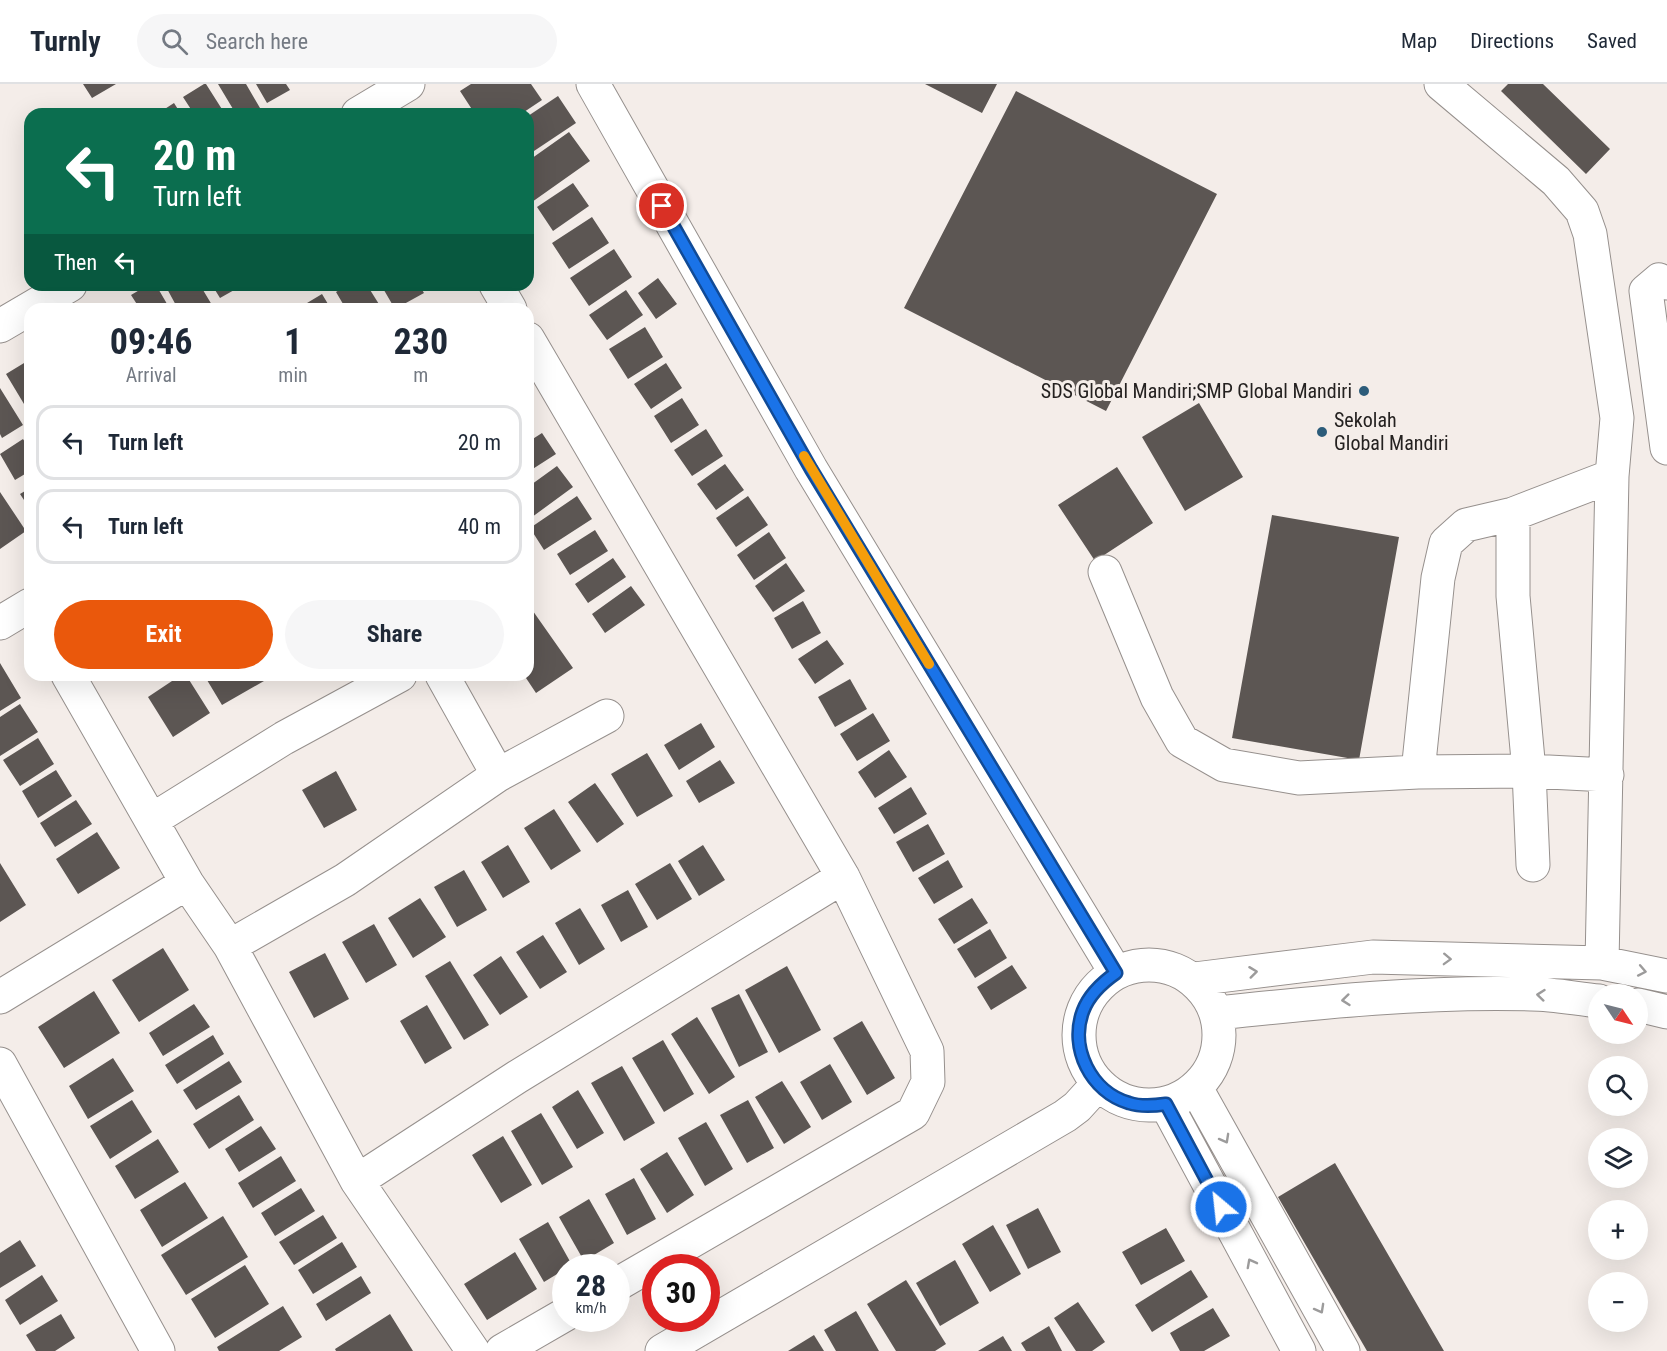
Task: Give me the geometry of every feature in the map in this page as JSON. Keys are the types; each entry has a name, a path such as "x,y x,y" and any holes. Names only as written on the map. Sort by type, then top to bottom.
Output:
{"street":[{"path":"593,84 811,469 1116,973"},
{"path":"1441,84 1556,181 1582,211 1590,234 1617,418 1612,476 1602,963"},
{"path":"1667,283 1659,280 1646,291 1667,448"},
{"path":"39,303 60,291"},
{"path":"0,326 24,312"},
{"path":"534,349 843,877 927,1051 928,1082 913,1113 630,1277"},
{"path":"1418,772 1438,578 1446,543 1466,525 1513,514 1612,476"},
{"path":"1513,514 1513,596 1529,771 1533,865"},
{"path":"1105,572 1156,697 1182,741 1224,765 1299,778 1418,772 1529,771 1607,775"},
{"path":"0,623 24,609"},
{"path":"71,681 187,883 230,946 357,1181 472,1351"},
{"path":"152,820 284,738 389,681"},
{"path":"445,681 498,775"},
{"path":"230,946 345,880 498,775 607,716"},
{"path":"357,1181 517,1077 843,877"},
{"path":"0,997 187,883"},
{"path":"1195,979 1374,957 1602,963 1667,976"},
{"path":"1142,965 1176,970 1195,979 1218,1013 1219,1047 1212,1069 1196,1088 1182,1098 1166,1104 1147,1106 1129,1103 1112,1096 1087,1068 1080,1050 1079,1030 1083,1010 1094,993 1116,973 1142,965"},
{"path":"1218,1013 1372,997 1428,994 1533,994 1588,1000"},
{"path":"1648,1007 1667,1012"},
{"path":"0,1064 159,1351"},
{"path":"662,1351 1065,1116 1077,1107 1098,1083"},
{"path":"1196,1088 1343,1351"},
{"path":"1166,1104 1299,1351"},
{"path":"502,1351 552,1322"}],"building":[{"path":"83,84 116,84 92,98"},
{"path":"206,84 221,108 190,108 183,97"},
{"path":"218,84 246,84 260,108 232,108"},
{"path":"256,84 286,84 290,90 267,103"},
{"path":"471,84 531,84 542,100 530,108 471,108 460,91"},
{"path":"925,84 997,84 982,113"},
{"path":"1508,84 1543,84 1610,149 1586,174 1501,91"},
{"path":"1016,91 1217,194 1106,411 904,308"},
{"path":"558,96 576,123 534,151 534,112"},
{"path":"174,103 177,108 166,108"},
{"path":"569,132 590,161 534,201 534,157"},
{"path":"573,183 589,206 553,231 537,207"},
{"path":"592,217 609,243 569,269 552,243"},
{"path":"614,249 632,277 589,306 570,278"},
{"path":"658,278 677,304 656,319 638,293"},
{"path":"626,290 643,315 607,340 589,315"},
{"path":"138,291 160,291 166,303 136,303 131,295"},
{"path":"168,291 204,291 211,303 175,303"},
{"path":"216,291 232,291 220,298"},
{"path":"371,291 378,303 342,303 336,292"},
{"path":"384,291 423,291 424,293 406,303 392,303"},
{"path":"322,294 327,303 307,303"},
{"path":"645,327 663,357 628,379 609,349"},
{"path":"24,363 24,404 6,374"},
{"path":"666,363 682,388 651,409 634,384"},
{"path":"0,388 23,425 2,438 0,434"},
{"path":"682,398 699,425 671,443 654,416"},
{"path":"1199,403 1243,477 1185,511 1142,437"},
{"path":"706,429 723,456 692,476 674,450"},
{"path":"542,433 556,454 534,468 534,438"},
{"path":"23,439 24,475 15,480 0,454"},
{"path":"725,464 744,490 716,510 697,484"},
{"path":"557,466 573,487 534,516 534,483"},
{"path":"1117,467 1153,523 1095,561 1058,505"},
{"path":"0,492 24,528 24,532 0,549"},
{"path":"577,496 592,519 544,550 534,534 534,525"},
{"path":"748,496 768,525 736,547 716,518"},
{"path":"1272,515 1399,537 1359,760 1232,738"},
{"path":"595,530 608,551 570,575 557,554"},
{"path":"769,532 786,558 754,580 737,555"},
{"path":"613,558 626,577 588,603 575,584"},
{"path":"786,563 805,591 773,612 755,586"},
{"path":"631,586 645,605 605,633 592,614"},
{"path":"803,601 821,633 792,649 774,618"},
{"path":"534,613 573,668 536,693 528,681 534,681"},
{"path":"827,640 844,664 815,684 798,659"},
{"path":"0,663 21,698 0,711"},
{"path":"850,679 867,709 835,727 818,697"},
{"path":"172,681 190,681 210,713 173,737 148,697"},
{"path":"208,681 264,681 222,705"},
{"path":"20,704 38,732 0,756 0,717"},
{"path":"873,713 890,741 857,761 840,734"},
{"path":"701,723 715,747 679,770 664,745"},
{"path":"38,738 54,764 20,786 3,760"},
{"path":"889,750 907,777 875,798 858,772"},
{"path":"647,753 673,796 637,817 611,774"},
{"path":"720,760 735,783 699,803 686,781"},
{"path":"56,770 72,796 38,818 22,791"},
{"path":"336,771 357,810 324,828 302,790"},
{"path":"595,783 624,824 597,843 568,802"},
{"path":"911,787 927,814 894,834 878,808"},
{"path":"76,800 92,824 55,847 40,823"},
{"path":"554,809 581,851 551,870 524,828"},
{"path":"928,824 945,854 913,872 896,842"},
{"path":"97,832 120,868 78,894 56,859"},
{"path":"508,845 530,882 503,898 481,862"},
{"path":"703,845 725,880 699,896 678,861"},
{"path":"948,860 963,887 934,904 918,878"},
{"path":"0,863 26,905 0,922"},
{"path":"670,863 692,899 657,920 635,884"},
{"path":"464,870 487,910 457,927 434,887"},
{"path":"628,890 648,927 621,942 601,905"},
{"path":"420,898 446,937 413,958 388,918"},
{"path":"972,898 988,923 954,944 938,919"},
{"path":"580,908 605,949 579,965 555,923"},
{"path":"374,924 397,965 366,983 342,942"},
{"path":"990,929 1007,958 975,978 957,949"},
{"path":"543,935 567,972 540,989 516,952"},
{"path":"163,948 189,990 139,1022 112,980"},
{"path":"325,953 349,999 314,1018 289,972"},
{"path":"501,956 528,997 500,1015 473,975"},
{"path":"450,961 489,1025 464,1040 425,976"},
{"path":"1012,965 1027,988 991,1010 977,987"},
{"path":"787,966 821,1030 779,1053 745,990"},
{"path":"94,991 120,1033 64,1068 38,1027"},
{"path":"739,994 768,1052 739,1067 711,1008"},
{"path":"194,1004 210,1027 163,1056 149,1033"},
{"path":"427,1005 452,1048 425,1064 400,1021"},
{"path":"697,1017 735,1077 709,1094 671,1034"},
{"path":"862,1021 895,1078 867,1095 833,1038"},
{"path":"213,1035 224,1054 177,1084 165,1065"},
{"path":"663,1040 694,1094 664,1112 632,1058"},
{"path":"113,1058 134,1091 88,1119 69,1086"},
{"path":"229,1061 242,1082 196,1110 183,1090"},
{"path":"830,1064 852,1102 822,1120 800,1082"},
{"path":"622,1066 655,1123 624,1141 591,1083"},
{"path":"782,1081 811,1127 784,1144 755,1097"},
{"path":"578,1090 604,1133 577,1149 552,1107"},
{"path":"239,1095 254,1120 209,1149 193,1124"},
{"path":"132,1100 152,1132 110,1159 90,1126"},
{"path":"748,1100 774,1148 747,1163 720,1115"},
{"path":"541,1113 573,1167 542,1185 511,1131"},
{"path":"706,1122 733,1169 705,1186 678,1138"},
{"path":"261,1126 276,1149 239,1172 225,1149"},
{"path":"503,1136 532,1185 501,1203 472,1155"},
{"path":"158,1139 179,1172 135,1199 115,1166"},
{"path":"667,1152 694,1195 667,1213 640,1169"},
{"path":"281,1156 296,1181 253,1208 238,1183"},
{"path":"1335,1163 1444,1351 1367,1351 1278,1197"},
{"path":"634,1178 656,1219 627,1235 605,1194"},
{"path":"185,1182 208,1218 162,1247 140,1210"},
{"path":"301,1188 315,1211 275,1236 261,1213"},
{"path":"589,1199 614,1243 596,1254 580,1254 559,1217"},
{"path":"1038,1208 1061,1252 1028,1269 1006,1225"},
{"path":"323,1215 337,1238 294,1265 279,1242"},
{"path":"223,1216 248,1257 186,1295 161,1255"},
{"path":"548,1222 566,1254 552,1254 552,1277 544,1282 519,1239"},
{"path":"993,1225 1021,1274 990,1292 962,1244"},
{"path":"1166,1228 1185,1261 1141,1285 1122,1252"},
{"path":"20,1240 36,1266 0,1288 0,1253"},
{"path":"342,1242 357,1267 313,1294 298,1270"},
{"path":"515,1252 537,1289 487,1320 464,1284"},
{"path":"955,1260 979,1303 940,1326 916,1283"},
{"path":"245,1265 269,1304 215,1338 191,1299"},
{"path":"1191,1270 1208,1297 1152,1332 1135,1305"},
{"path":"42,1275 58,1301 20,1325 5,1300"},
{"path":"361,1276 371,1293 326,1321 316,1304"},
{"path":"906,1280 946,1344 935,1351 896,1351 867,1304"},
{"path":"1078,1302 1105,1342 1092,1351 1076,1351 1054,1318"},
{"path":"283,1306 302,1337 279,1351 219,1351 217,1347"},
{"path":"1213,1308 1230,1336 1204,1351 1180,1351 1170,1333"},
{"path":"856,1311 879,1351 836,1351 824,1330"},
{"path":"61,1314 75,1338 55,1351 36,1351 26,1335"},
{"path":"390,1314 413,1351 336,1351 335,1349"},
{"path":"1049,1326 1062,1351 1026,1351 1021,1343"},
{"path":"814,1335 824,1351 788,1351"},
{"path":"1003,1336 1012,1351 978,1351"}],"slow traffic":[{"path":"804,456 929,664"}],"place":[{"name":"SDS Global Mandiri;SMP Global Mandiri","path":"1364,391"},
{"name":"Sekolah Global Mandiri","path":"1322,432"}],"route":[{"path":"662,206 811,469 1116,973 1094,993 1083,1010 1079,1030 1080,1050 1087,1068 1112,1096 1129,1103 1147,1106 1166,1104 1221,1207"}]}
